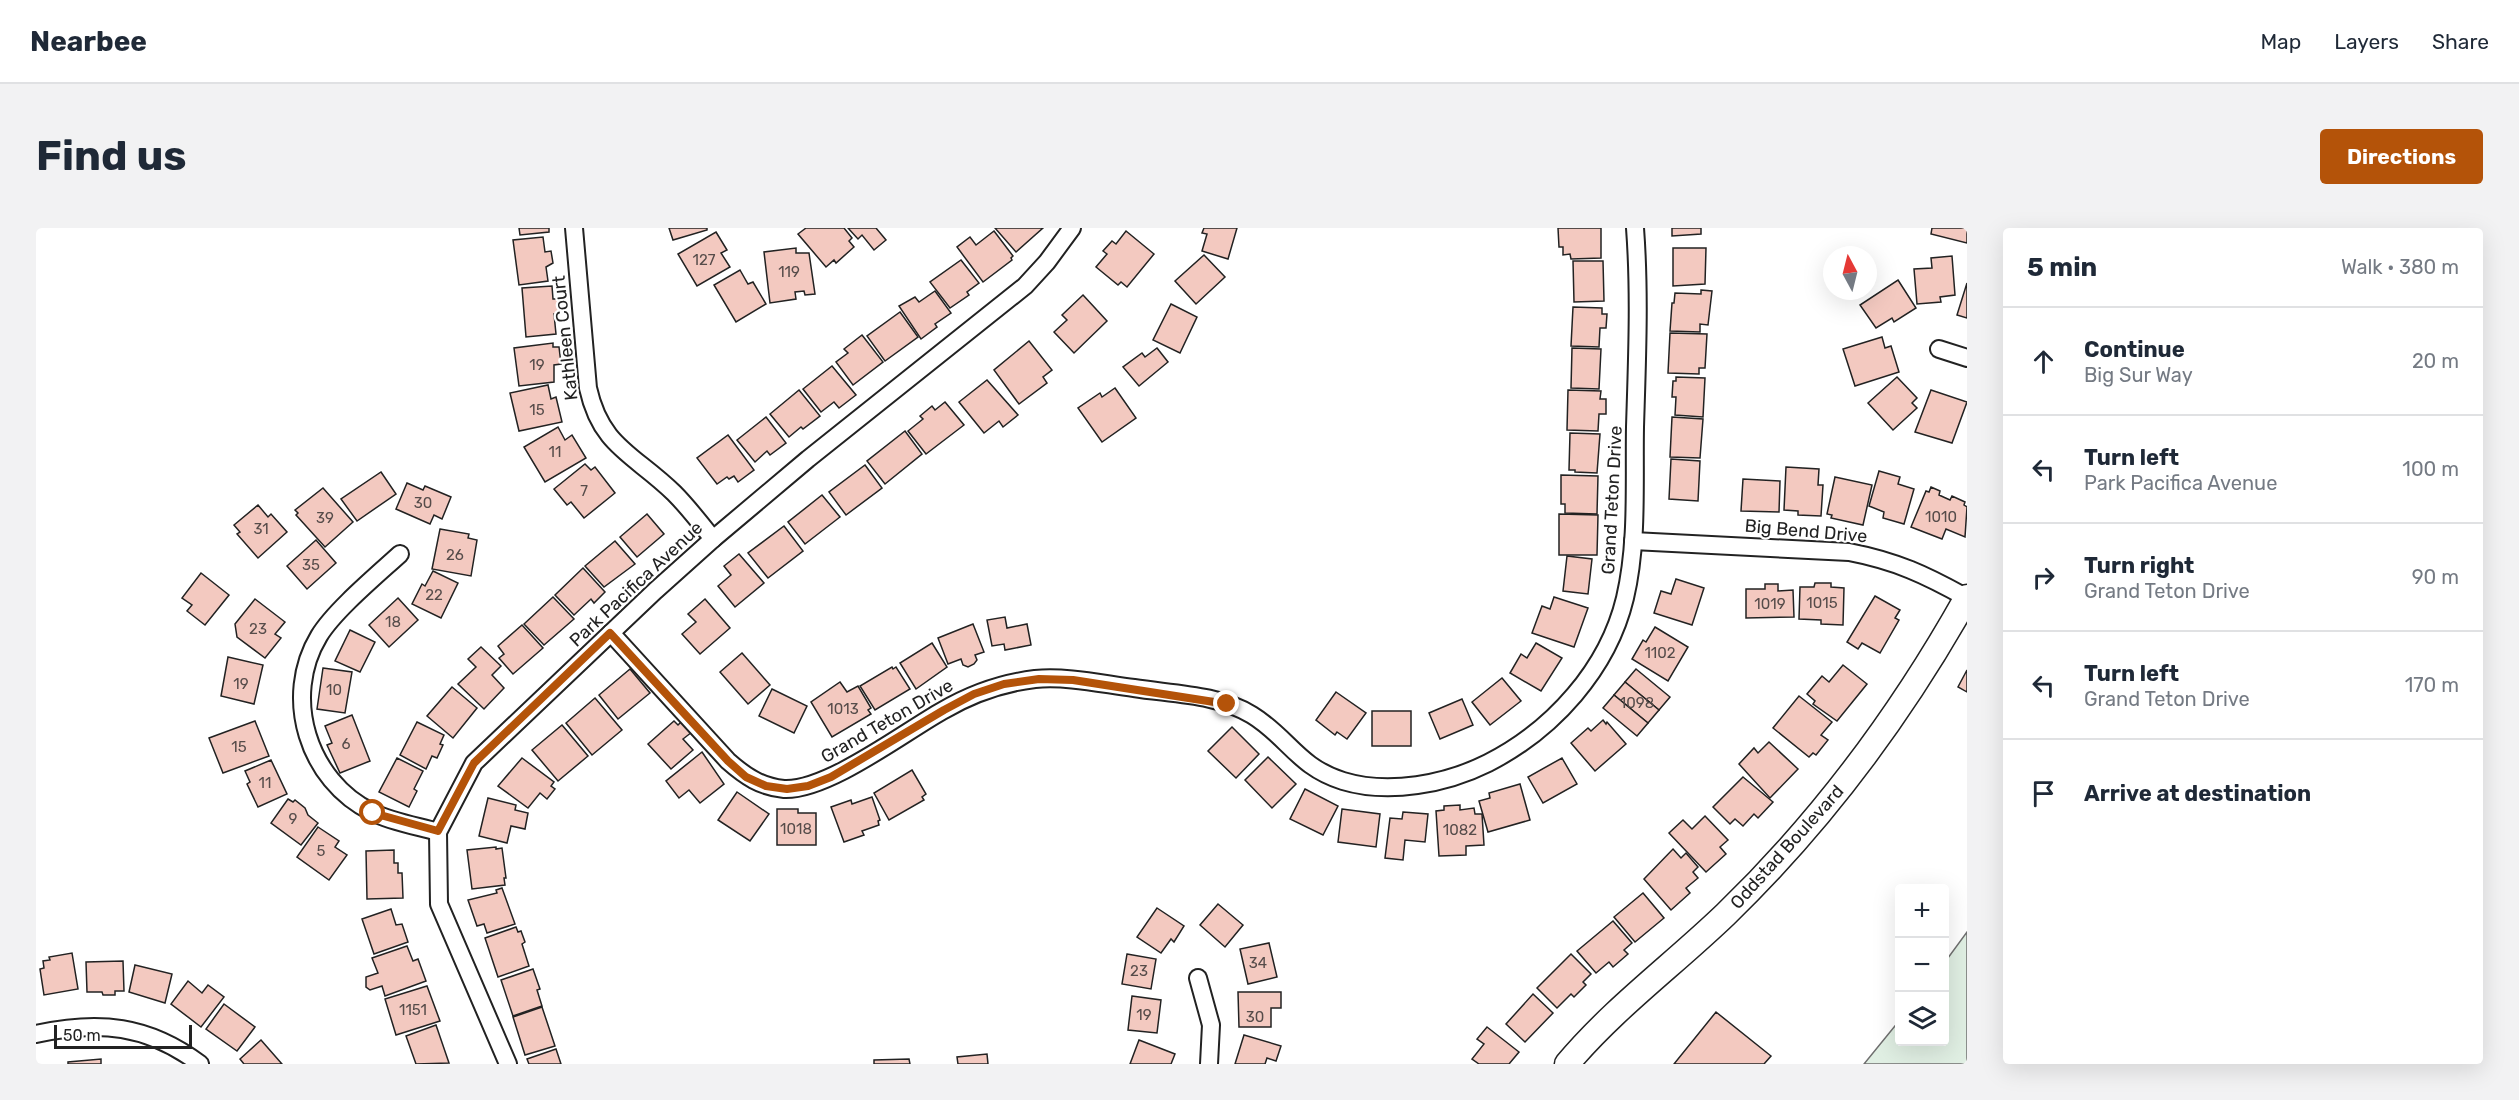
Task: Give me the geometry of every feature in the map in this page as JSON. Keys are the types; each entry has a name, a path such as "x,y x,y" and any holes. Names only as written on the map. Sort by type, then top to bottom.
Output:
{"street":[{"name":"Kathleen Court","path":"574,228 588,388 593,410 615,444 675,494 713,539"},
{"name":"Park Pacifica Avenue","path":"508,1064 439,904 438,831 474,763 610,633 713,539 808,459 1025,286 1047,262 1072,228"},
{"name":"Grand Teton Drive","path":"610,633 728,761 746,777 766,786 787,789 816,783 831,777 974,694 1004,684 1039,679 1073,680 1227,704 1251,714 1274,732 1295,754 1318,771 1346,782 1376,786 1407,786 1441,781 1473,771 1531,737 1557,713 1599,660 1614,630 1624,600 1633,541 1639,304 1635,228"},
{"path":"1939,349 1967,358"},
{"name":"Big Bend Drive","path":"1633,541 1849,552 1881,558 1910,568 1967,598"},
{"path":"400,554 320,635 303,681 302,707 312,748 323,770 337,787 373,813 438,831"},
{"name":"Oddstad Boulevard","path":"1567,1064 1616,1013 1725,915 1827,806 1895,716 1967,598"},
{"path":"1198,978 1211,1025 1209,1064"},
{"path":"36,1034 83,1026 110,1026 136,1031 161,1040 200,1064"}],"green space":[{"path":"1967,932 1967,1064 1864,1064 1895,1026 1895,1046 1949,1046 1949,957"}],"building":[{"path":"519,228 549,228 549,232 520,235"},
{"path":"669,228 707,228 707,230 673,240"},
{"path":"806,228 844,228 852,238 849,241 854,247 836,263 834,260 826,267 798,234"},
{"path":"848,228 876,228 886,240 874,250 862,235 858,239"},
{"path":"995,228 1043,228 1016,252"},
{"path":"1204,228 1237,228 1228,259 1202,251 1207,234 1202,233"},
{"path":"1558,228 1601,228 1601,258 1571,259 1570,254 1563,255 1563,247 1559,247"},
{"path":"1672,228 1701,228 1701,234 1672,236"},
{"path":"1932,228 1967,228 1967,243 1931,234"},
{"path":"994,231 1013,256 1012,260 983,282 957,247 970,237 976,245"},
{"path":"1126,231 1154,254 1127,287 1121,282 1118,285 1096,267 1107,254 1103,251 1112,241 1116,244"},
{"path":"716,232 727,250 721,253 730,267 697,286 678,254"},
{"path":"543,237 545,252 551,251 553,263 546,267 548,281 519,285 513,240"},
{"path":"796,248 796,253 809,253 815,294 805,295 804,291 795,292 796,299 770,303 764,252"},
{"path":"1673,248 1706,248 1705,284 1673,286"},
{"path":"1204,255 1225,277 1196,304 1175,281"},
{"path":"1952,256 1955,295 1940,297 1941,302 1917,304 1914,269 1932,268 1931,258"},
{"path":"961,260 979,283 967,292 969,295 950,308 930,282"},
{"path":"1573,261 1603,261 1604,301 1574,302"},
{"path":"740,270 748,284 753,282 766,304 736,322 714,285"},
{"path":"1898,280 1916,308 1894,322 1892,318 1876,328 1860,305 1868,300 1877,300 1877,294"},
{"path":"1967,283 1967,318 1957,315"},
{"path":"552,286 553,299 559,299 560,314 554,314 556,334 526,337 522,288"},
{"path":"1701,290 1712,291 1708,325 1700,324 1700,332 1670,331 1675,293 1701,294"},
{"path":"935,291 951,313 935,324 937,327 921,339 899,306 915,297 919,302"},
{"path":"1083,295 1107,321 1074,353 1054,332 1067,320 1062,315"},
{"path":"1171,304 1197,317 1180,353 1153,340"},
{"path":"1573,307 1602,308 1602,314 1607,314 1606,328 1600,328 1599,347 1571,346"},
{"path":"900,312 918,337 885,361 867,336"},
{"path":"1670,333 1707,334 1705,368 1699,368 1699,374 1668,373"},
{"path":"862,335 883,362 853,385 836,362 848,353 844,349"},
{"path":"1882,337 1885,348 1891,346 1899,372 1855,386 1843,349"},
{"path":"1029,341 1052,370 1043,377 1047,383 1019,404 994,370"},
{"path":"553,343 553,347 559,347 561,364 554,365 554,382 519,386 514,348"},
{"path":"1157,348 1168,362 1139,386 1123,367 1142,353 1145,357"},
{"path":"1572,348 1601,349 1599,389 1571,388"},
{"path":"832,366 856,395 839,408 834,402 821,412 803,389"},
{"path":"1676,377 1705,378 1703,417 1675,415 1676,397 1672,397 1673,381 1676,381"},
{"path":"1897,377 1917,398 1912,403 1917,408 1893,430 1868,403"},
{"path":"987,380 1018,415 1003,427 999,421 984,433 959,402"},
{"path":"548,385 551,399 556,397 562,422 519,431 510,393"},
{"path":"1115,388 1136,418 1102,442 1078,408 1100,393 1102,397"},
{"path":"799,390 820,416 789,437 770,414"},
{"path":"1568,390 1601,391 1600,399 1606,399 1606,414 1599,414 1598,431 1567,430"},
{"path":"1931,390 1967,402 1952,443 1915,432"},
{"path":"945,402 964,425 926,454 908,431 923,419 920,416 932,406 935,410"},
{"path":"766,417 786,443 770,455 767,451 755,462 737,440"},
{"path":"1672,417 1703,419 1700,458 1670,457"},
{"path":"558,427 565,440 572,435 586,458 545,482 524,447"},
{"path":"905,431 922,454 885,484 867,461"},
{"path":"1570,433 1600,434 1597,473 1569,470"},
{"path":"728,435 754,470 738,482 734,476 729,479 727,477 717,484 697,458"},
{"path":"1671,459 1700,461 1698,501 1669,499"},
{"path":"585,464 591,470 595,467 615,493 584,518 571,502 567,505 554,489"},
{"path":"865,465 882,488 846,515 829,492"},
{"path":"1786,467 1819,469 1818,485 1823,485 1821,516 1798,515 1798,511 1784,510"},
{"path":"1879,471 1900,477 1898,484 1914,489 1904,524 1883,518 1884,512 1869,506"},
{"path":"381,472 396,494 357,521 341,499"},
{"path":"1561,475 1598,476 1597,514 1565,513 1565,504 1561,504"},
{"path":"1835,477 1872,485 1863,525 1831,518 1832,515 1827,514"},
{"path":"1743,479 1780,481 1779,512 1741,511"},
{"path":"407,483 423,490 425,486 451,497 442,519 434,515 430,524 396,509"},
{"path":"1931,487 1940,491 1939,495 1950,500 1952,496 1965,502 1964,505 1967,507 1965,537 1946,529 1942,539 1911,527 1926,491 1929,492"},
{"path":"323,488 353,522 325,547 296,515 298,513 295,510"},
{"path":"822,495 840,517 805,544 788,522"},
{"path":"258,505 268,517 271,514 287,532 258,558 237,534 240,532 234,525"},
{"path":"647,514 664,534 637,557 620,537"},
{"path":"1559,514 1598,515 1597,555 1559,555"},
{"path":"784,526 803,551 768,578 748,553"},
{"path":"440,529 469,534 468,538 477,540 471,576 432,569"},
{"path":"316,540 336,563 307,589 287,566"},
{"path":"615,541 635,564 604,587 585,566"},
{"path":"739,554 764,583 735,607 718,586 731,575 724,566"},
{"path":"1567,556 1592,559 1588,594 1563,591"},
{"path":"583,568 605,592 594,603 591,599 574,615 555,595"},
{"path":"433,571 458,583 441,618 412,604 422,584 425,586"},
{"path":"201,573 229,595 205,625 187,611 192,605 182,598"},
{"path":"1676,579 1704,588 1692,625 1654,613 1661,591 1671,594"},
{"path":"1815,583 1831,583 1831,587 1844,588 1843,625 1821,624 1821,620 1799,619 1800,587 1814,587"},
{"path":"1765,584 1778,584 1778,591 1793,590 1794,617 1746,618 1746,589 1765,589"},
{"path":"1875,596 1900,610 1895,618 1899,620 1880,653 1862,643 1858,649 1847,642"},
{"path":"553,597 574,619 544,645 524,624"},
{"path":"1554,597 1588,608 1574,647 1532,633 1542,606 1550,609"},
{"path":"398,598 418,620 389,647 369,625"},
{"path":"255,599 285,622 275,634 281,638 265,658 237,637 235,624"},
{"path":"705,599 730,628 700,654 682,634 696,622 688,614"},
{"path":"1005,617 1007,628 1027,624 1031,645 1005,650 1004,644 992,646 987,620"},
{"path":"973,624 984,652 975,655 977,660 968,667 963,665 961,659 948,664 938,638"},
{"path":"522,625 543,648 513,674 499,658 504,654 498,646"},
{"path":"1655,627 1688,647 1668,681 1632,659 1643,640 1646,642"},
{"path":"350,630 375,642 360,672 335,661"},
{"path":"932,643 947,667 916,689 900,663"},
{"path":"1536,643 1562,658 1541,691 1510,673 1521,654 1527,658"},
{"path":"481,647 501,666 492,675 504,688 484,709 458,684 476,667 468,659"},
{"path":"742,653 770,685 748,704 720,672"},
{"path":"228,657 263,665 254,704 221,696"},
{"path":"1843,665 1867,684 1837,721 1813,704 1815,701 1807,694 1822,676 1829,682"},
{"path":"892,667 893,669 896,667 910,689 875,710 860,686"},
{"path":"323,668 352,672 345,713 317,709"},
{"path":"630,669 650,693 618,719 599,695"},
{"path":"1636,669 1670,697 1659,710 1625,682"},
{"path":"1967,670 1967,692 1958,687"},
{"path":"1502,678 1521,701 1490,725 1472,702"},
{"path":"840,682 847,692 858,686 871,708 868,710 871,714 832,737 811,702"},
{"path":"1625,682 1659,710 1648,723 1614,695"},
{"path":"452,687 477,708 453,738 427,716"},
{"path":"772,689 807,706 794,733 759,716"},
{"path":"1336,692 1366,713 1347,739 1337,732 1335,735 1316,720"},
{"path":"1614,695 1648,723 1637,736 1603,708"},
{"path":"1799,696 1832,722 1821,735 1828,740 1816,755 1813,753 1809,757 1773,728"},
{"path":"595,698 622,730 592,755 566,723"},
{"path":"1462,699 1473,725 1440,739 1429,713"},
{"path":"1372,711 1411,711 1411,746 1372,746"},
{"path":"352,715 370,761 340,773 327,745 332,743 325,726"},
{"path":"1603,720 1626,744 1595,771 1571,743 1588,728 1591,731"},
{"path":"255,721 269,756 223,773 209,738"},
{"path":"674,721 678,725 682,721 692,732 683,739 693,750 671,769 648,744"},
{"path":"417,722 444,735 440,744 443,745 437,758 432,756 426,769 400,755"},
{"path":"562,725 588,756 558,781 532,750"},
{"path":"1232,727 1259,754 1236,778 1208,751"},
{"path":"1769,742 1798,769 1770,798 1739,764 1754,748 1758,753"},
{"path":"702,752 724,784 700,803 689,790 679,798 666,781"},
{"path":"1268,757 1296,784 1272,808 1245,780"},
{"path":"397,758 423,771 414,789 417,791 409,807 379,792"},
{"path":"522,758 554,782 551,786 555,789 547,799 540,793 528,808 498,786"},
{"path":"1562,758 1577,784 1543,803 1528,777"},
{"path":"271,760 287,794 258,807 247,784 250,782 245,771"},
{"path":"912,770 926,794 922,797 924,800 889,820 874,793"},
{"path":"1743,777 1773,802 1758,818 1754,814 1743,826 1735,819 1730,824 1713,807"},
{"path":"1520,784 1530,820 1488,832 1479,801 1490,798 1489,793"},
{"path":"1305,789 1338,806 1323,835 1290,819"},
{"path":"737,792 769,814 750,841 718,820"},
{"path":"872,797 880,820 879,825 862,831 864,835 844,842 831,807 851,800 852,804"},
{"path":"488,798 516,805 515,810 528,813 525,829 511,826 507,843 479,836"},
{"path":"288,799 293,802 295,800 305,808 308,815 318,823 301,845 271,823"},
{"path":"1460,805 1460,810 1474,808 1475,814 1482,814 1484,845 1466,846 1466,855 1439,856 1436,811 1444,810 1444,806"},
{"path":"777,809 798,809 798,813 816,813 816,845 777,845"},
{"path":"1342,809 1380,814 1376,847 1338,842"},
{"path":"1403,812 1428,814 1425,842 1405,840 1403,860 1385,858 1390,818 1402,819"},
{"path":"1705,816 1728,840 1720,847 1726,854 1706,872 1669,833 1683,820 1692,829"},
{"path":"318,827 339,841 335,847 347,855 329,880 297,857"},
{"path":"496,847 496,849 502,848 505,885 472,889 467,850"},
{"path":"1673,849 1681,858 1686,853 1698,867 1693,872 1698,878 1686,888 1690,893 1671,910 1644,879"},
{"path":"394,850 394,863 398,863 398,873 402,873 403,898 367,899 366,851"},
{"path":"502,888 515,924 487,933 484,924 477,926 468,900 497,893 496,890"},
{"path":"1643,893 1664,918 1635,942 1614,917"},
{"path":"1218,904 1243,925 1225,947 1200,925"},
{"path":"1157,908 1184,926 1174,942 1171,939 1161,953 1137,937"},
{"path":"391,909 396,925 402,924 408,942 374,954 362,919"},
{"path":"1613,921 1632,943 1624,950 1628,954 1613,967 1609,962 1596,973 1577,951"},
{"path":"516,927 518,932 521,931 525,942 522,944 529,966 498,977 485,938"},
{"path":"1269,943 1277,977 1248,984 1240,949"},
{"path":"407,946 413,961 418,959 426,981 385,996 382,986 370,990 366,987 366,977 378,973 372,958"},
{"path":"72,953 78,989 44,995 40,969 44,968 43,961 50,960 49,957"},
{"path":"1127,954 1156,959 1151,989 1122,984"},
{"path":"1571,954 1591,974 1583,982 1586,985 1574,997 1571,994 1557,1008 1537,988"},
{"path":"123,961 124,991 115,991 115,995 87,992 86,962"},
{"path":"135,965 172,974 165,1003 129,992"},
{"path":"533,969 540,989 537,990 542,1006 513,1016 501,980"},
{"path":"188,981 202,993 208,985 224,997 201,1027 171,1004"},
{"path":"427,986 440,1021 396,1035 385,999"},
{"path":"1238,992 1281,992 1281,1008 1271,1008 1271,1027 1239,1027"},
{"path":"1533,994 1553,1013 1525,1042 1506,1024"},
{"path":"1132,996 1161,1000 1157,1033 1128,1030"},
{"path":"224,1004 255,1027 237,1051 206,1029"},
{"path":"542,1007 555,1046 525,1055 513,1017"},
{"path":"1716,1012 1771,1056 1764,1064 1674,1064"},
{"path":"436,1025 449,1063 416,1064 406,1036"},
{"path":"1487,1027 1519,1052 1509,1064 1479,1064 1472,1059 1484,1044 1477,1039"},
{"path":"1244,1035 1281,1046 1276,1061 1267,1058 1265,1064 1235,1064"},
{"path":"261,1040 282,1064 244,1064 240,1059"},
{"path":"1139,1040 1175,1054 1171,1064 1130,1064"},
{"path":"556,1049 561,1064 529,1064 527,1059"},
{"path":"987,1054 988,1064 958,1064 957,1057"},
{"path":"101,1059 101,1064 68,1064 68,1062"},
{"path":"909,1059 910,1064 874,1064 874,1060"}],"route":[{"path":"373,813 438,831 474,763 610,633 728,761 746,777 766,786 787,789 808,786 831,777 944,710 974,694 1004,684 1039,679 1073,680 1201,698 1227,704"}]}
